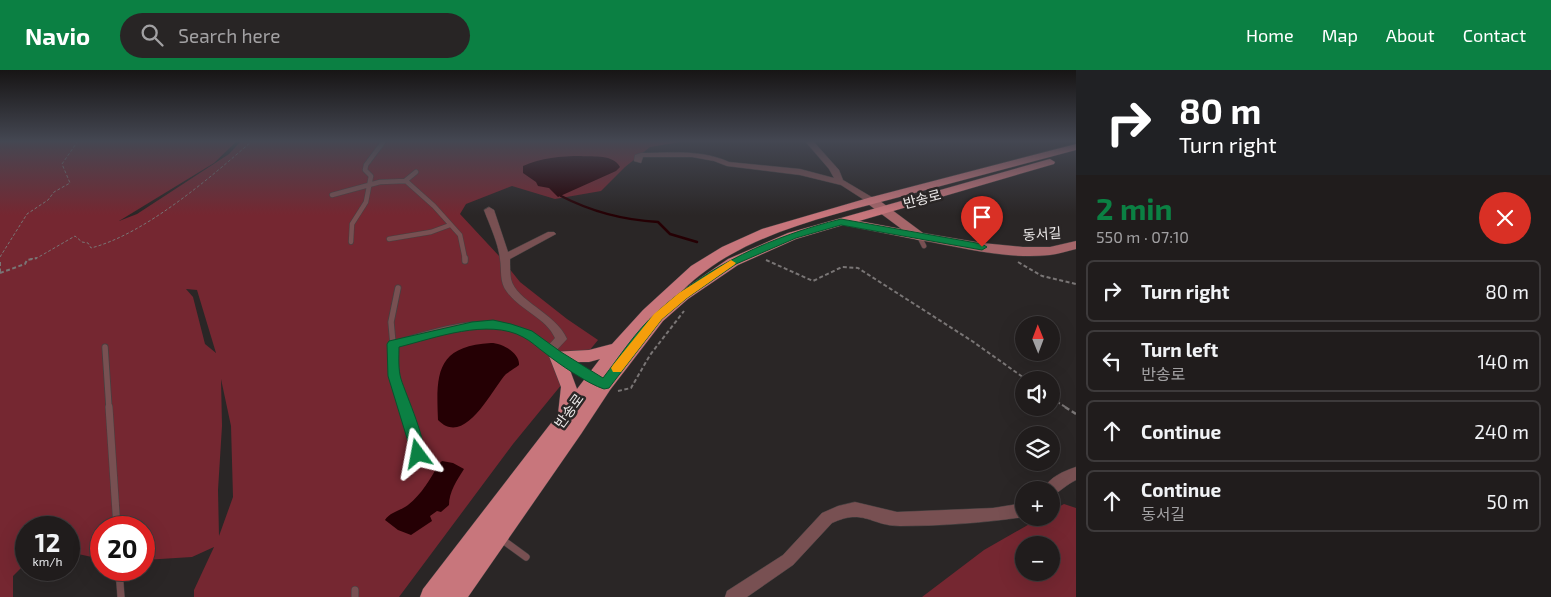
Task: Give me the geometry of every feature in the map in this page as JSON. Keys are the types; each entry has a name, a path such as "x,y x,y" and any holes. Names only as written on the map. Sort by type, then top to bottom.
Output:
{"main road":[{"name":"반송로","path":"431,597 566,417 658,317 683,296 748,254 792,236 823,227 872,201 1006,166"},
{"name":"반송로","path":"454,597 499,537 599,382 617,348 655,307 696,269 727,250 772,230 882,209 1038,166"},
{"path":"902,204 900,210 902,225"},
{"path":"839,217 922,241"},
{"path":"566,417 569,387 553,353 589,356 617,348"}],"street":[{"path":"742,166 785,170 839,182 872,201"},
{"path":"831,166 839,178 839,182"},
{"name":"동서길","path":"872,201 922,241 1006,250 1050,250 1076,245"},
{"path":"489,210 505,258 506,279 510,289 558,332 560,340 553,353"},
{"path":"505,258 551,234"},
{"path":"1060,481 1076,472"},
{"path":"733,597 788,560 827,518 838,513 855,509 896,519 994,515 1015,512"}],"lane":[{"path":"351,242 352,224 366,202 371,183 371,176 365,170 366,166"},
{"path":"405,181 416,172"},
{"path":"332,195 371,183 405,181 415,186 461,237 465,261"},
{"path":"389,239 431,232 450,225"},
{"path":"398,288 390,316 394,376 415,437 418,454"},
{"path":"393,344 472,326 493,324 528,334 553,353 599,382"},
{"path":"106,348 116,516"},
{"path":"499,537 526,557"},
{"path":"120,581 121,597"}],"path":[{"path":"0,257 27,214 48,200 54,192 70,183 63,166"},
{"path":"0,262 0,274 26,264 27,260 37,258 75,236 82,242 88,243 91,248 101,247 165,209 221,166"},
{"path":"1006,250 1016,260 1042,276 1076,284"},
{"path":"762,257 813,281 842,268 858,268 972,341 1015,371"},
{"path":"599,382 619,392 632,388 650,355 689,305"},
{"path":"1060,404 1076,414"}],"shaded area":[{"path":"0,166 210,166 119,221 137,214 211,166 627,166 601,191 555,199 512,186 466,204 460,214 500,257 520,282 567,319 598,340 513,444 399,597 194,597 194,590 214,547 192,557 155,559 155,516 90,516 90,557 80,554 80,516 15,516 15,574 13,576 13,597 0,597","holes":["186,289 197,290 216,353 205,344 193,297","221,379 231,426 233,497 219,536 218,490 222,426"]},
{"path":"523,166 620,167 616,171 558,197 549,188 538,186 536,182 523,173"},
{"path":"491,343 510,350 517,356 519,365 506,374 485,403 468,422 458,427 448,427 438,420 439,376 443,365 459,350 473,345"},
{"path":"442,461 453,463 464,469 452,491 449,505 441,512 437,511 430,516 432,521 411,535 398,530 385,520 408,505 417,496"},
{"path":"1064,504 1076,508 1076,597 922,597 984,550 1026,526 1060,526 1060,506"}],"waterway":[{"path":"561,196 584,207 608,214 658,222 670,234 697,242"}],"slow traffic":[{"path":"617,368 658,317 683,296 731,263"}],"route":[{"path":"418,454 415,437 394,376 393,344 422,336 472,326 493,324 528,334 557,356 604,384 658,317 683,296 733,262 792,236 841,222 982,247"}]}
